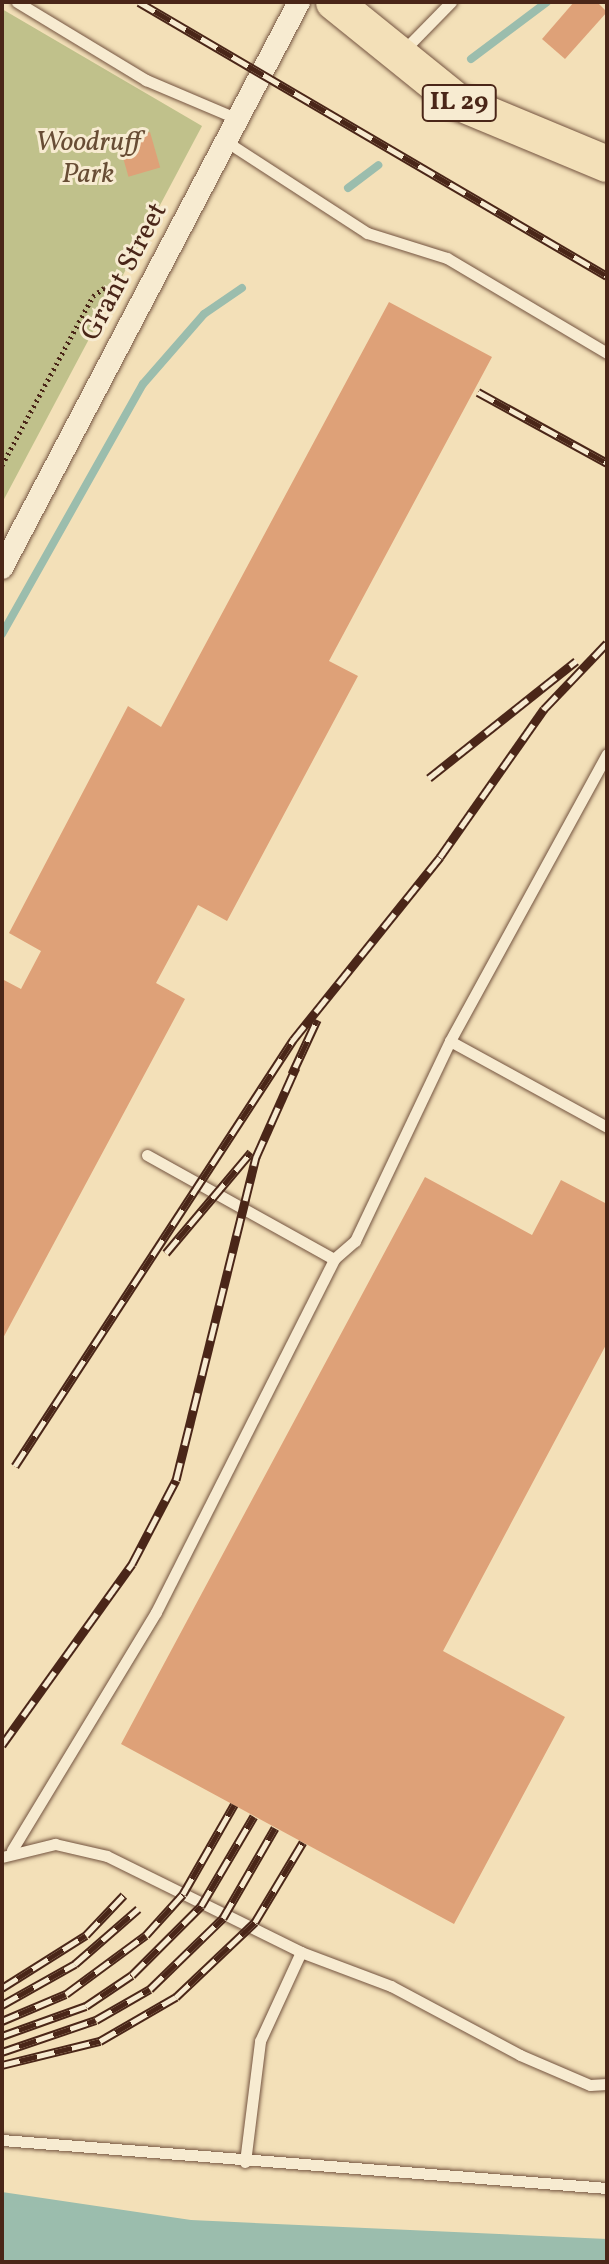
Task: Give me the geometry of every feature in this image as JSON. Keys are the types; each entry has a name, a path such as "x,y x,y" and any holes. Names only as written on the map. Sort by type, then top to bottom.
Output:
{"main road":[{"name":"IL 29","path":"334,2 398,56 473,110 607,164"}],"street":[{"name":"Grant Street","path":"2,568 299,2"}],"lane":[{"path":"17,2 146,80 238,119"},
{"path":"398,56 451,2"},
{"path":"227,142 367,233 447,258 607,353"},
{"path":"7,1854 156,1612 334,1259 355,1241 450,1041 607,754"},
{"path":"450,1041 607,1127"},
{"path":"147,1155 334,1259"},
{"path":"7,1854 55,1844 107,1856 301,1952 391,1986 520,2055 590,2085 607,2084"},
{"path":"245,2162 260,2041 301,1952"},
{"path":"2,2140 245,2162 607,2188"}],"path":[{"path":"2,465 93,296 114,287"}],"green space":[{"name":"Woodruff Park","path":"2,9 202,126 2,503"}],"shaded area":[{"path":"2,2192 191,2220 607,2239 607,2262 2,2262"}],"building":[{"path":"574,2 597,2 607,12 565,59 542,39"},
{"path":"150,132 160,168 128,177 118,141"},
{"path":"389,302 492,357 329,661 358,676 227,921 198,905 156,983 185,999 2,1340 2,979 21,989 41,951 9,933 128,706 161,727"},
{"path":"425,1177 532,1235 561,1180 607,1204 607,1343 443,1651 565,1717 454,1924 121,1744"}],"waterway":[{"path":"471,59 547,2"},
{"path":"348,188 378,165"},
{"path":"2,634 143,384 204,314 242,288"}],"railway":[{"path":"139,2 607,276"},
{"path":"478,392 607,463"},
{"path":"15,1466 293,1040 440,857 544,709 607,643"},
{"path":"429,778 576,661"},
{"path":"292,1074 317,1020"},
{"path":"2,1745 132,1564 176,1480 256,1157 296,1067"},
{"path":"166,1253 251,1152"},
{"path":"2,2021 66,1994 146,1935 183,1894 234,1805"},
{"path":"2,2036 86,2006 132,1975 201,1906 254,1816"},
{"path":"2,2052 96,2020 150,1989 223,1918 275,1828"},
{"path":"2,2065 100,2041 176,1997 255,1922 303,1842"},
{"path":"2,1988 86,1935 124,1895"},
{"path":"2,2005 75,1964 138,1909"}]}
